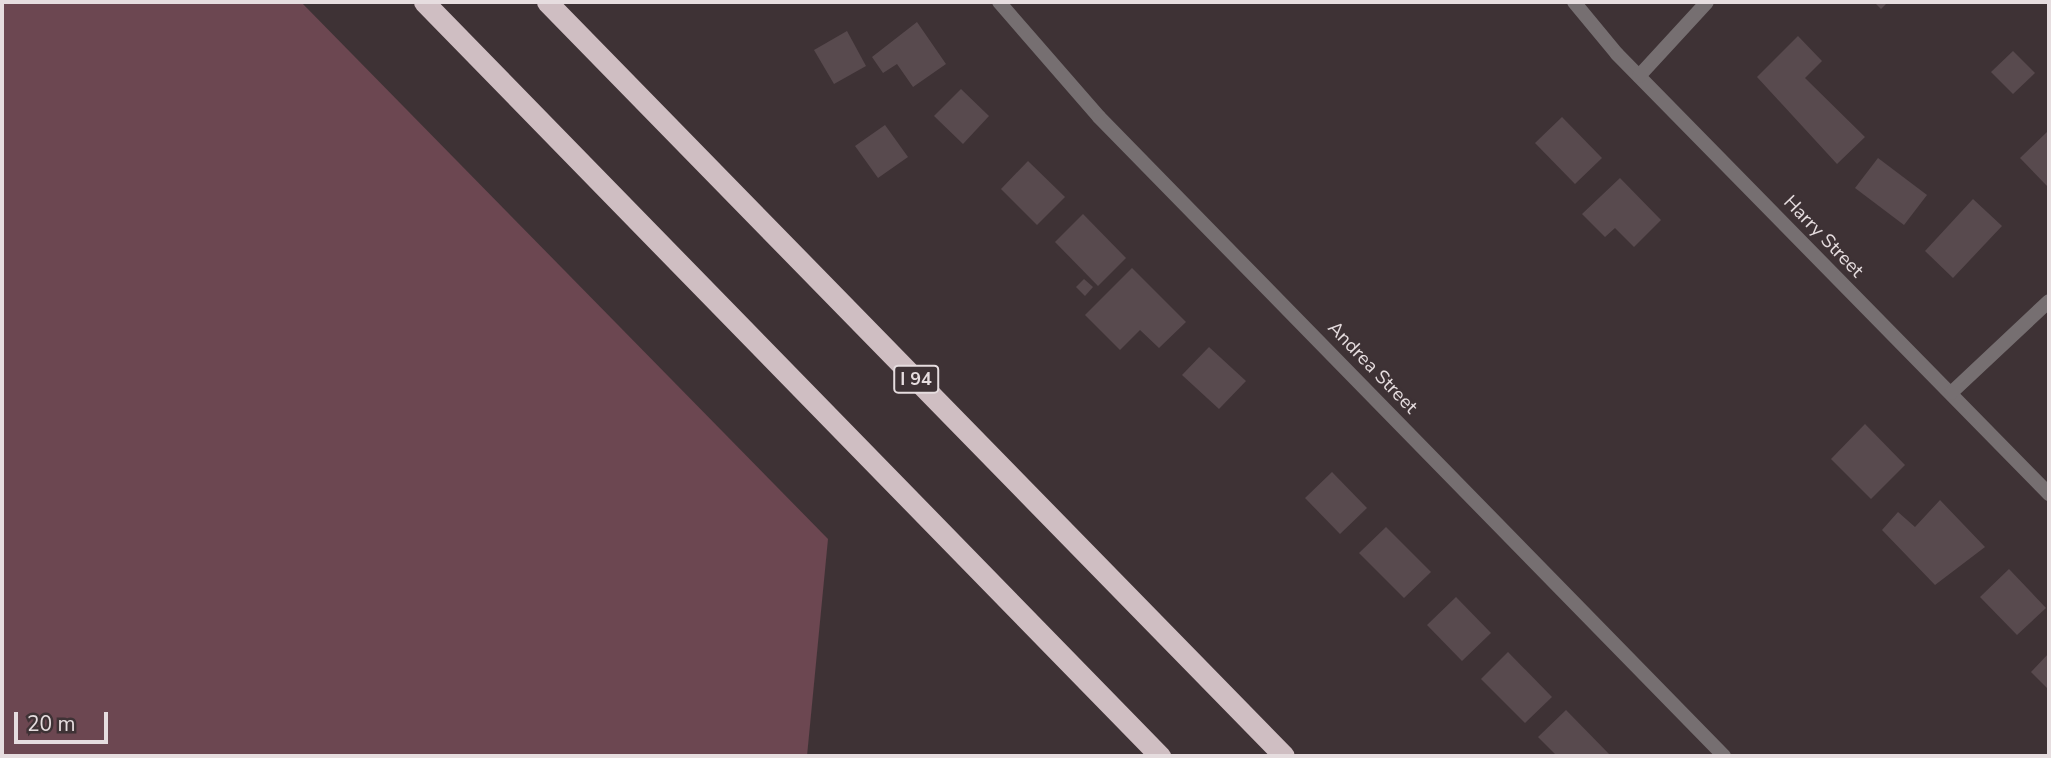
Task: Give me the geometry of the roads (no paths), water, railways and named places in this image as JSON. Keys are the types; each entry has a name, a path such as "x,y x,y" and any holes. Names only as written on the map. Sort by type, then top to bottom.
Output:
{"highway":[{"path":"424,2 1160,756"},
{"name":"I 94","path":"547,2 1284,756"}],"street":[{"name":"Andrea Street","path":"999,2 1099,117 1724,756"},
{"name":"Harry Street","path":"1574,2 1639,76 2049,494"},
{"path":"1639,76 1707,2"},
{"path":"1951,393 2049,302"}]}
